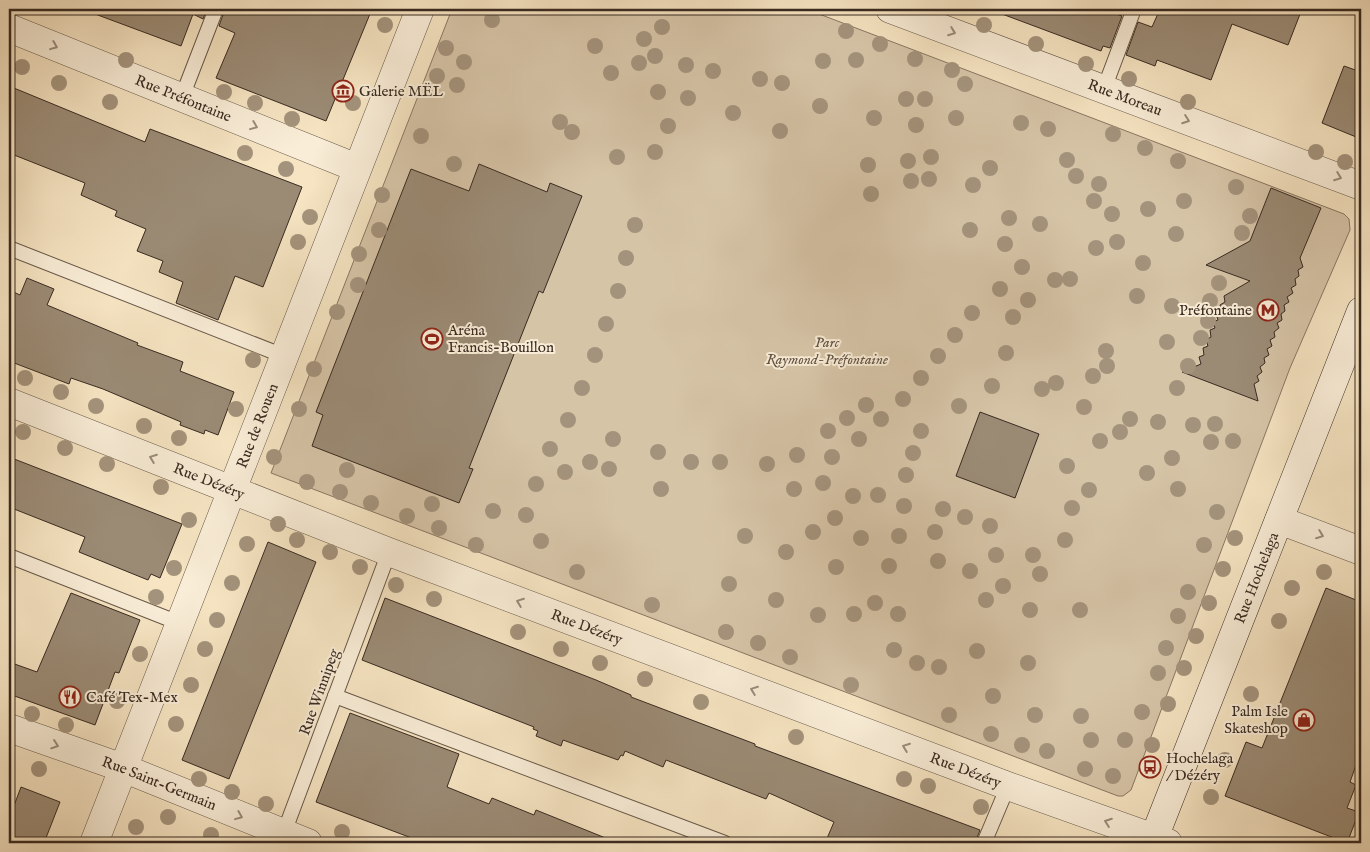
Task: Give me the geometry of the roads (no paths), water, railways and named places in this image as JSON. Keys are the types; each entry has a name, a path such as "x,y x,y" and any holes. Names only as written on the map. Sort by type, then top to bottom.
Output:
{"street":[{"name":"Rue de Rouen","path":"94,843 420,9"},
{"name":"Rue Moreau","path":"890,9 1361,186"},
{"name":"Rue Préfontaine","path":"9,28 357,168"},
{"name":"Rue Hochelaga","path":"1158,841 1279,520 1361,311"},
{"name":"Rue Dézéry","path":"9,402 389,552 1158,841"},
{"path":"1279,520 1361,551"},
{"name":"Rue Saint-Germain","path":"9,728 123,768 291,840"}],"lane":[{"path":"182,97 216,9"},
{"path":"1104,89 1134,9"},
{"path":"9,248 284,356"},
{"name":"Rue Winnipeg","path":"291,840 335,696 389,552"},
{"path":"10,561 179,623"},
{"path":"335,696 725,843"},
{"path":"984,843 1008,786"}],"place":[{"name":"Galerie MËL","path":"343,91"},
{"name":"Préfontaine","path":"1268,310"},
{"name":"Aréna Francis-Bouillon","path":"432,339"},
{"name":"Café Tex-Mex","path":"70,697"},
{"name":"Palm Isle Skateshop","path":"1304,720"},
{"name":"Hochelaga / Dézéry","path":"1150,767"}],"park label":[{"name":"Parc Raymond-Préfontaine","path":"827,350"}]}
